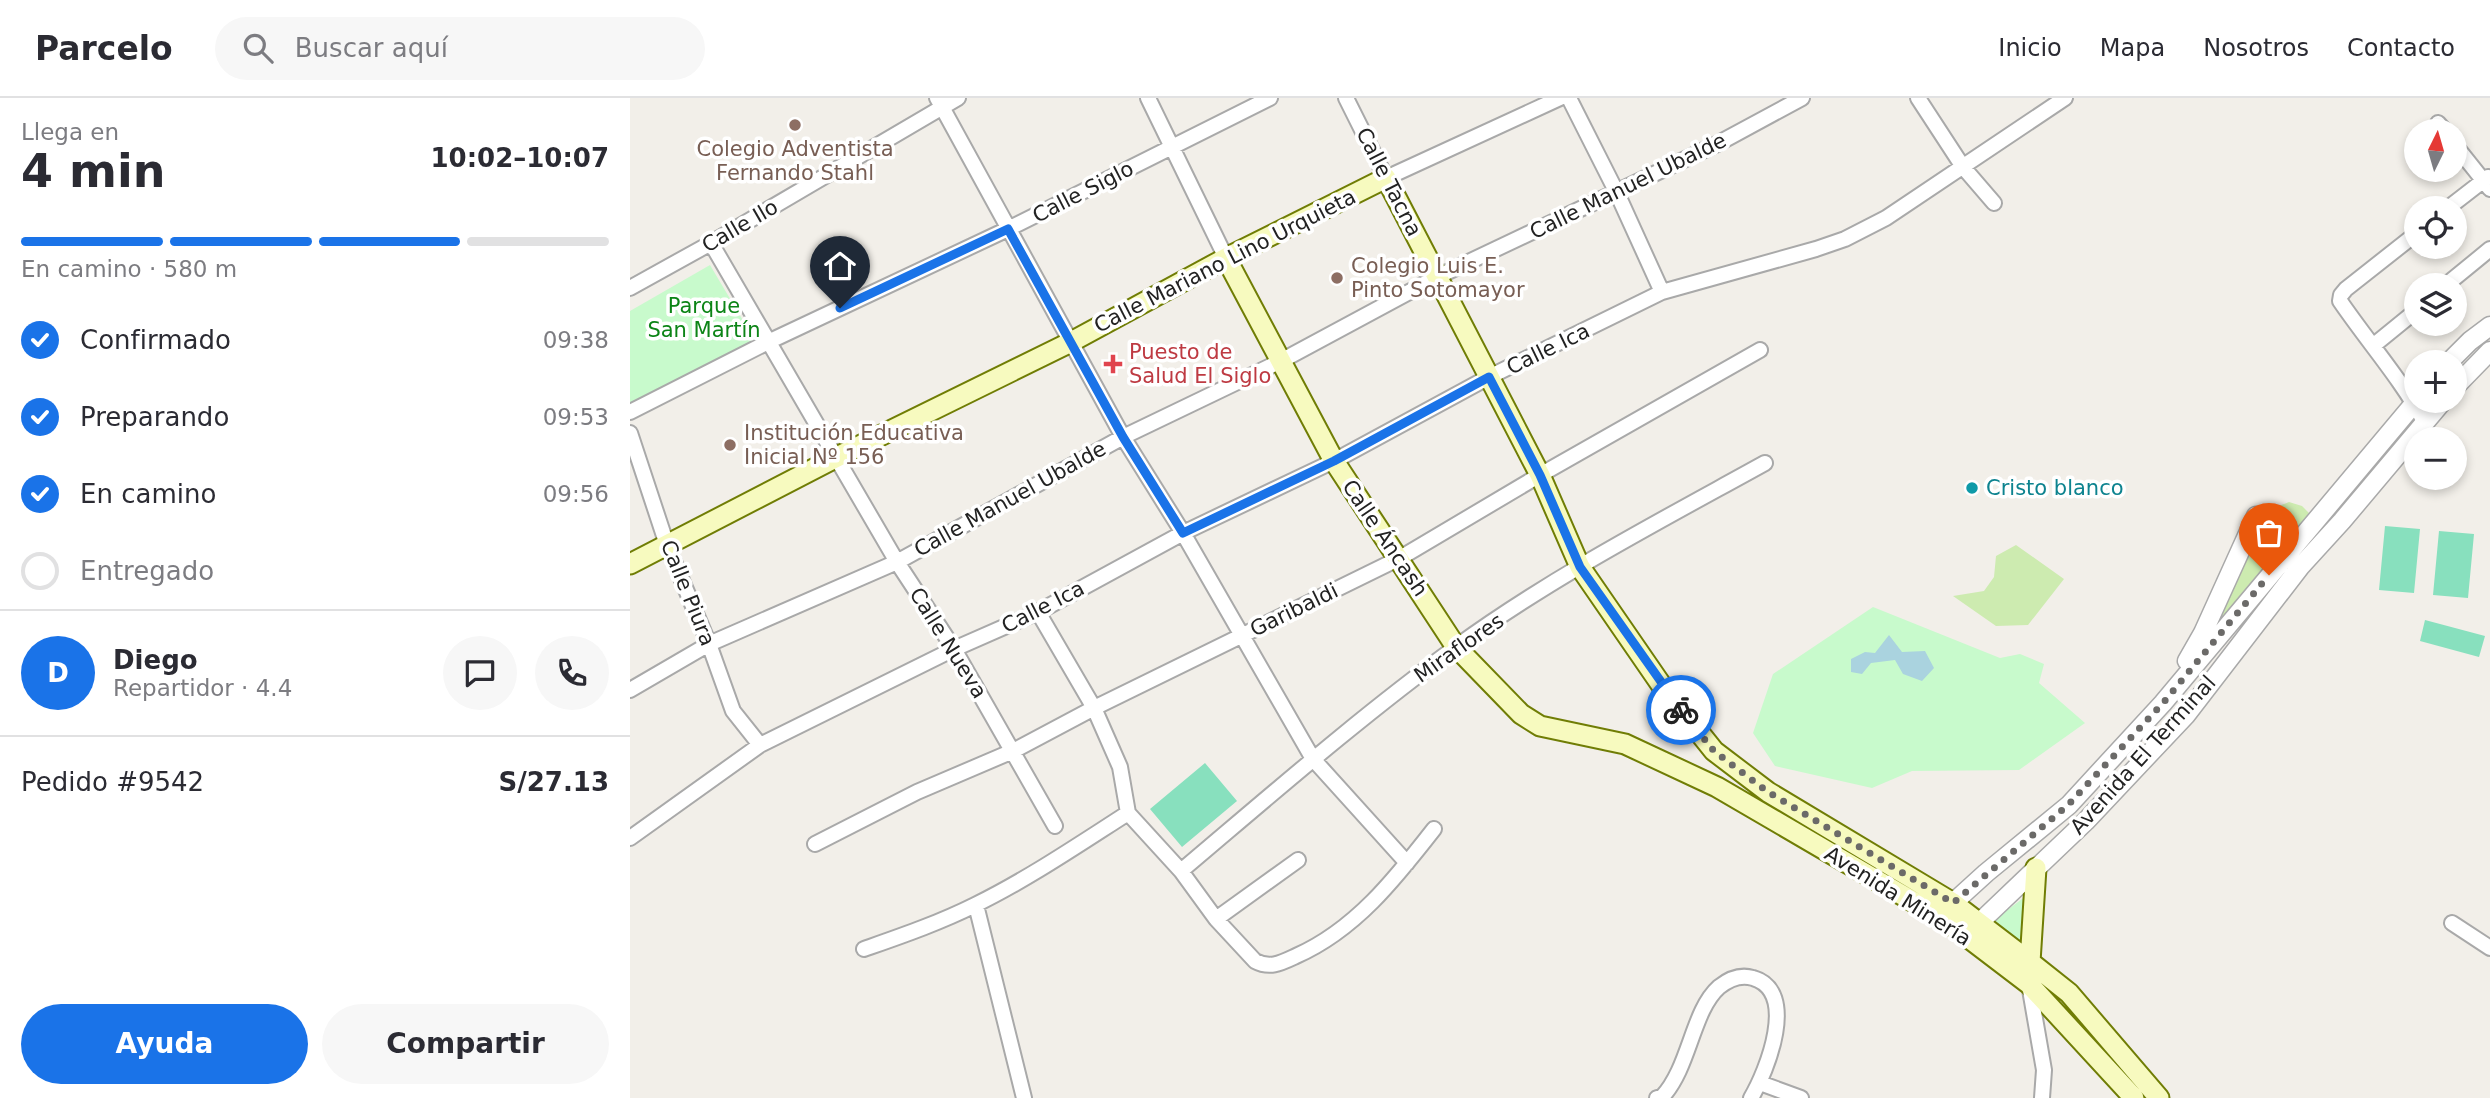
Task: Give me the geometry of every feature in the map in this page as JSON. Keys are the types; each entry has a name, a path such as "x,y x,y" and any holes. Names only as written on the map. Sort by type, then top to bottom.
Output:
{"main road":[{"name":"Calle Mariano Lino Urquieta","path":"630,564 835,458 1071,342 1226,258 1386,178"},
{"name":"Calle Tacna","path":"1386,178 1540,475 1580,567"},
{"name":"Calle Áncash","path":"1226,258 1334,461 1456,647 1521,714 1540,726 1625,744"},
{"name":"Avenida Minería","path":"1580,567 1662,686 1714,751 1768,792 1949,912 1974,932 2028,984 2134,1098"},
{"name":"Avenida Minería","path":"1625,744 1717,787 1949,912"},
{"path":"2030,962 2036,868"},
{"name":"Avenida Minería","path":"1974,932 2030,962 2069,993 2159,1098"}],"street":[{"name":"Calle Ilo","path":"630,288 711,243 939,102 958,98"},
{"name":"Calle Áncash","path":"1148,98 1226,258"},
{"name":"Calle Siglo","path":"630,412 768,342 1008,229 1270,98"},
{"name":"Calle Tacna","path":"1346,98 1386,178"},
{"name":"Calle Mariano Lino Urquieta","path":"1386,178 1560,98"},
{"path":"1569,98 1617,193 1662,292"},
{"name":"Calle Manuel Ubalde","path":"630,690 709,644 897,562 1123,437 1279,362 1437,277 1717,144 1802,98"},
{"path":"1918,98 1964,167 1994,203"},
{"name":"Calle Ica","path":"630,838 760,745 954,649 1038,612 1183,533 1334,461 1489,377 1662,292 1816,249 1845,239 1886,218 2065,98"},
{"path":"939,102 1123,437 1183,533 1313,759 1408,863"},
{"path":"2466,196 2488,182 2468,160"},
{"name":"Calle Nueva","path":"711,243 897,562 954,649 1055,826"},
{"path":"2404,243 2340,295 2340,301 2404,385"},
{"path":"2460,273 2490,248"},
{"path":"2374,345 2404,321"},
{"path":"2461,350 2490,326"},
{"name":"Garibaldi","path":"815,844 917,793 1013,751 1094,708 1400,558 1760,350"},
{"path":"2467,375 2490,351"},
{"name":"Avenida El Terminal","path":"1949,912 2068,805 2163,703 2406,413"},
{"path":"2421,413 2425,423"},
{"name":"Avenida El Terminal","path":"1974,932 2186,715 2301,567 2433,413"},
{"name":"Calle Piura","path":"630,433 667,545 709,644 733,711 760,745"},
{"name":"Miraflores","path":"1181,871 1313,759 1456,647 1580,567 1765,463"},
{"path":"2163,703 2203,633 2256,516"},
{"path":"1038,612 1094,708 1121,766 1128,813 1181,871 1216,919 1255,961 1263,966 1275,966 1320,946 1329,939 1365,910 1408,863 1434,829"},
{"path":"2068,805 2085,821"},
{"path":"864,949 976,905 1128,813"},
{"path":"1216,919 1298,860"},
{"path":"976,905 1024,1098"},
{"path":"2452,923 2490,948"},
{"path":"1657,1098 1662,1097 1676,1079 1707,1001 1730,978 1748,977 1764,981 1773,995 1777,1010 1775,1039 1760,1083 1751,1098"},
{"path":"2028,984 2045,1070 2042,1098"},
{"path":"1760,1083 1791,1096"}],"green space":[{"name":"Parque San Martín","path":"710,265 757,344 630,405 630,311"},
{"path":"2289,502 2302,506 2309,513 2289,539 2281,535 2269,518 2276,507"},
{"path":"2385,526 2420,529 2414,593 2379,590"},
{"path":"2439,531 2474,534 2468,598 2433,595"},
{"path":"2257,544 2272,548 2274,557 2213,632 2251,547"},
{"path":"2016,545 2064,579 2028,625 1996,626 1953,596 1984,591 1994,577 1996,556"},
{"path":"1873,607 2000,658 2020,654 2044,664 2039,683 2085,723 2019,770 1912,771 1872,788 1775,766 1753,733 1773,674"},
{"path":"2425,620 2485,636 2479,657 2420,641"},
{"path":"1205,763 1237,801 1182,847 1150,809"},
{"path":"2026,896 2024,949 1990,923"}],"water":[{"path":"1889,635 1902,652 1925,651 1934,668 1922,681 1903,674 1895,660 1871,663 1862,674 1851,672 1851,659 1865,652 1875,653"}],"way so far":[{"path":"1681,710 1714,751 1768,792 1953,903 2068,805 2163,703 2269,575"}],"place":[{"name":"Colegio Adventista Fernando Stahl","path":"795,125"},
{"name":"Colegio Luis E. Pinto Sotomayor","path":"1337,278"},
{"name":"Puesto de Salud El Siglo","path":"1113,364"},
{"name":"Institución Educativa Inicial Nº 156","path":"730,445"},
{"name":"Cristo blanco","path":"1972,488"}],"route":[{"path":"840,308 1008,229 1123,437 1183,533 1334,461 1489,377 1540,475 1580,567 1681,710"}]}
